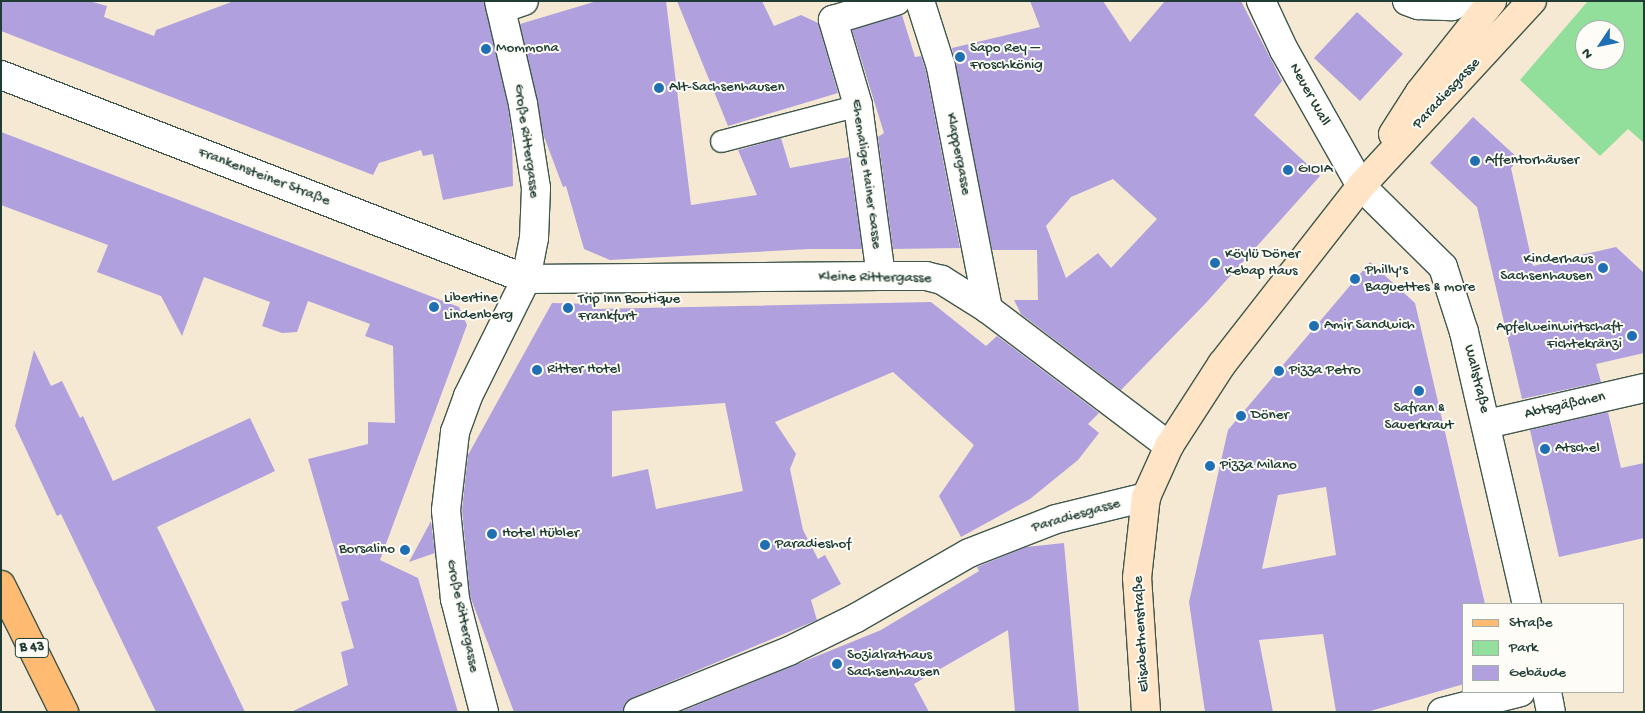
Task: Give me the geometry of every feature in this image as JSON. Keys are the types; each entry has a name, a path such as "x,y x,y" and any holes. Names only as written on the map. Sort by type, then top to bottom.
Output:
{"main road":[{"name":"Paradiesgasse","path":"1361,186 1420,92 1492,1"},
{"name":"Paradiesgasse","path":"1146,497 1169,446 1222,364 1361,186 1532,1"},
{"name":"Elisabethenstraße","path":"1146,497 1137,578 1146,712"},
{"name":"B 43","path":"1,585 64,712"}],"street":[{"name":"Ehemalige Hainer Gasse","path":"881,276 858,105 834,20 896,1"},
{"name":"Klappergasse","path":"920,1 941,67 988,309"},
{"name":"Neuer Wall","path":"1260,1 1284,50 1361,186"},
{"path":"1407,1 1418,5 1452,6 1463,1"},
{"name":"Große Rittergasse","path":"484,712 455,599 446,510 455,432 468,396 526,279 534,238 536,188 508,4"},
{"name":"Frankensteiner Straße","path":"1,75 526,279"},
{"name":"Wallstraße","path":"1361,186 1443,267 1464,332 1487,424 1527,603"},
{"name":"Kleine Rittergasse","path":"526,279 926,276 942,280 988,309 1169,446"},
{"name":"Abtsgäßchen","path":"1487,424 1644,388"},
{"name":"Paradiesgasse","path":"638,712 790,651 856,618 969,553 1056,519 1146,497"},
{"path":"1442,712 1517,693"},
{"path":"1546,693 1551,712"}],"lane":[{"path":"721,141 858,105"}],"green space":[{"path":"1588,1 1644,1 1644,143 1628,129 1600,156 1520,80"}],"building":[{"path":"1,1 89,1 107,6 104,17 154,36 156,30 234,1 484,1 508,107 512,136 513,186 443,200 433,154 423,156 421,150 379,163 373,175 1,31"},
{"path":"597,1 666,1 691,205 757,195 738,150 781,138 790,168 849,157 862,249 809,249 610,260 584,249 566,186 563,187 543,134 520,24"},
{"path":"677,1 762,1 774,26 801,15 818,23 838,93 728,126"},
{"path":"1030,1 1103,1 1130,42 1165,1 1241,1 1282,81 1254,115 1320,176 1205,304 1121,390 1021,314 1014,300 1038,300 1037,250 992,250 952,48 1040,27","holes":["1113,179 1157,219 1111,268 1098,253 1066,278 1046,226 1071,197"]},
{"path":"1357,12 1403,54 1360,101 1314,58"},
{"path":"902,15 915,57 921,56 926,71 960,248 893,249 878,137 884,133 852,30"},
{"path":"1473,117 1519,159 1511,168 1533,266 1616,247 1644,273 1644,353 1596,364 1601,382 1522,399 1477,207 1430,163"},
{"path":"1,132 459,307 467,325 380,560 418,578 458,712 291,712 348,685 341,652 354,648 341,602 349,600 308,459 368,444 368,422 395,423 393,346 365,336 370,324 308,301 297,332 282,333 262,326 270,302 204,277 182,336 161,296 97,272 108,245 1,205"},
{"path":"1370,262 1415,303 1485,603 1462,603 1462,685 1367,712 1336,712 1323,634 1259,640 1273,712 1205,712 1189,602 1228,430","holes":["1326,487 1336,555 1262,569 1278,495"]},
{"path":"931,302 986,346 997,336 1099,413 1088,424 1099,433 1078,460 1030,499 961,537 939,496 974,445 893,372 775,422 796,454 790,469 803,530 818,559 825,555 841,584 811,600 817,620 632,698 625,703 623,712 514,712 470,596 462,510 468,455 552,303 593,304 593,309","holes":["725,403 743,491 656,509 648,469 612,477 612,411"]},
{"path":"34,350 51,386 62,381 80,418 83,416 113,481 250,418 275,471 157,527 245,712 156,712 61,514 57,516 15,426"},
{"path":"1608,412 1621,468 1644,463 1644,538 1559,557 1530,430"},
{"path":"431,521 435,553 409,562"},
{"path":"1064,543 1079,712 1015,712 1008,630 914,684 929,712 680,712 881,630 979,571 977,567 1026,547"}],"place":[{"name":"Mommona","path":"486,49"},
{"name":"Sapo Rey – Froschkönig","path":"960,57"},
{"name":"Alt-Sachsenhausen","path":"659,88"},
{"name":"Affentorhäuser","path":"1475,161"},
{"name":"GIOIA","path":"1288,170"},
{"name":"Köylü Döner Kebap Haus","path":"1215,263"},
{"name":"Kinderhaus Sachsenhausen","path":"1603,268"},
{"name":"Philly's Baguettes & more","path":"1355,279"},
{"name":"Libertine Lindenberg","path":"434,307"},
{"name":"Trip Inn Boutique Frankfurt","path":"568,308"},
{"name":"Amir Sandwich","path":"1314,326"},
{"name":"Apfelweinwirtschaft Fichtekränzi","path":"1632,336"},
{"name":"Ritter Hotel","path":"537,370"},
{"name":"Pizza Petro","path":"1279,371"},
{"name":"Safran & Sauerkraut","path":"1419,391"},
{"name":"Döner","path":"1241,416"},
{"name":"Atschel","path":"1545,449"},
{"name":"Pizza Milano","path":"1210,466"},
{"name":"Hotel Hübler","path":"492,534"},
{"name":"Paradieshof","path":"765,545"},
{"name":"Borsalino","path":"405,550"},
{"name":"Sozialrathaus Sachsenhausen","path":"837,664"}]}
